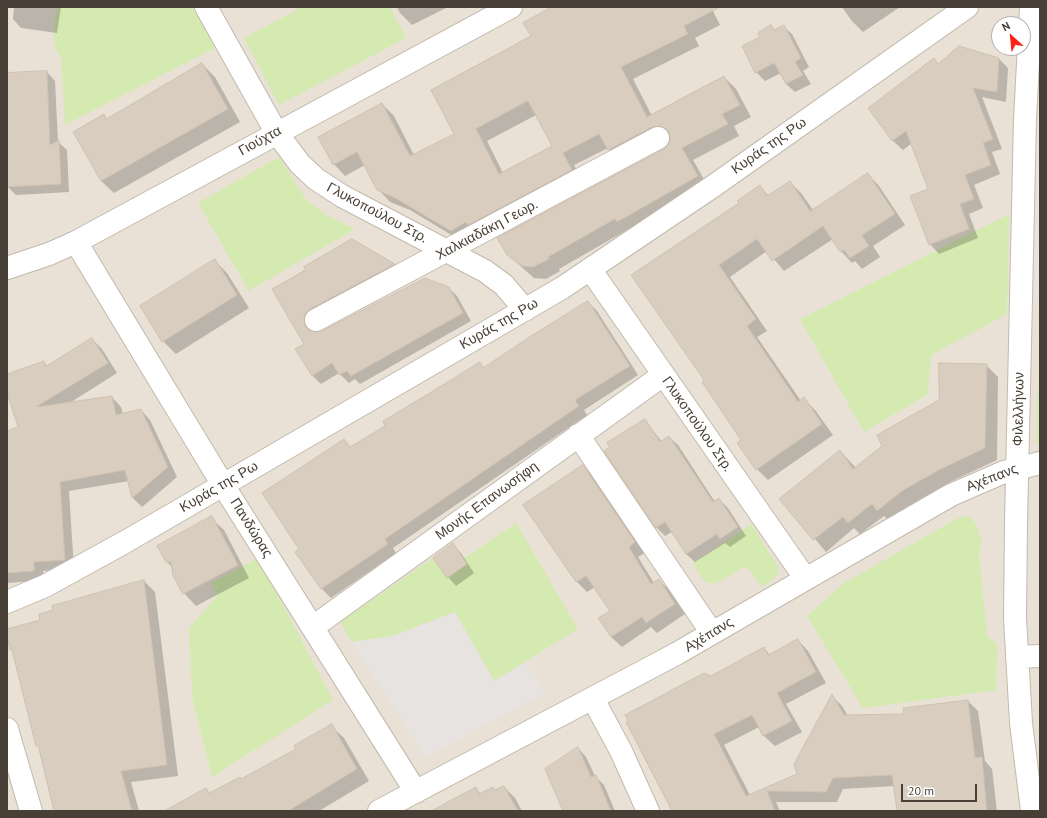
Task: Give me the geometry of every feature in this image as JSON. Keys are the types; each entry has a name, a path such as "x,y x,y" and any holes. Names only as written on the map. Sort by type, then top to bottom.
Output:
{"street":[{"name":"Γλυκοπούλου Στρ.","path":"206,7 276,132 300,164 327,188 449,250 494,277 514,295 525,310"},
{"name":"Γιούχτα","path":"7,268 49,254 76,242 276,132 511,7"},
{"name":"Κυράς της Ρω","path":"7,602 45,586 525,310 590,269 712,187 967,7"},
{"name":"Φιλελλήνων","path":"1031,7 1025,119 1015,573 1016,657 1021,723 1032,811"},
{"name":"Χαλκιαδάκη Γεωρ.","path":"316,320 658,138"},
{"name":"Πανδώρας","path":"76,242 223,485 416,792"},
{"name":"Γλυκοπούλου Στρ.","path":"590,269 805,578"},
{"name":"Μονής Επανωσήφη","path":"313,627 662,374"},
{"path":"578,435 712,633"},
{"name":"Αχέπανς","path":"379,811 593,699 712,633 951,495 988,478 1040,462"},
{"path":"1016,657 1040,656"},
{"path":"593,699 621,751 648,811"},
{"path":"7,729 31,811"}],"shaded area":[{"path":"7,7 1040,7 1040,811 7,811"},
{"path":"1040,78 1040,300 1031,300"},
{"path":"455,612 494,681 526,662 546,693 425,757 352,642 393,636"}],"green space":[{"path":"57,7 194,7 215,48 65,125 61,57 57,53 54,40"},
{"path":"302,7 390,7 406,38 279,105 244,38"},
{"path":"279,157 307,201 326,215 355,229 249,291 198,203"},
{"path":"1009,214 1007,314 931,355 928,394 864,432 800,319"},
{"path":"1040,337 1040,443 1036,443"},
{"path":"969,516 976,524 982,541 979,555 987,636 997,644 996,690 863,708 807,616 844,583 958,518"},
{"path":"516,523 578,629 494,681 455,612 393,636 352,642 340,622 433,558 447,577 463,559"},
{"path":"751,524 777,565 779,572 762,587 746,566 715,584 704,581 693,563"},
{"path":"258,558 333,700 212,777 192,697 189,628 217,596 211,583"}],"building":[{"path":"552,7 720,7 684,26 688,34 621,67 647,117 724,76 740,105 722,114 728,124 682,148 698,176 617,222 615,219 533,267 522,266 507,255 497,238 664,149 668,145 670,139 669,132 665,128 659,126 652,127 608,150 599,134 563,153 572,170 468,225 466,222 451,231 397,199 377,190 357,152 333,165 318,137 382,103 410,156 454,134 431,90 531,36 523,23","holes":["528,101 552,146 499,174 476,129"]},
{"path":"771,25 774,30 784,25 801,58 795,62 803,75 786,84 774,63 755,73 742,46 760,37 758,33"},
{"path":"959,46 999,58 997,92 973,88 993,139 983,143 991,165 965,175 974,199 960,204 969,229 929,245 910,196 928,189 906,131 892,141 868,108 934,58 938,64"},
{"path":"202,63 228,109 101,181 73,132 104,114 106,119"},
{"path":"47,71 50,145 59,140 61,184 7,187 7,73"},
{"path":"868,173 895,214 862,235 869,246 850,258 844,250 840,252 823,226 772,261 757,239 719,265 756,319 747,326 798,402 804,397 822,424 756,470 737,443 741,440 702,382 704,380 631,275 739,203 737,201 760,185 767,196 790,181 810,211"},
{"path":"352,239 395,264 310,309 305,314 304,319 305,326 309,330 315,332 322,331 425,278 449,287 463,313 351,376 347,371 339,375 332,363 312,376 295,349 304,344 272,289 306,270 304,267"},
{"path":"215,259 237,295 162,342 140,306"},
{"path":"588,301 630,366 575,400 579,406 385,539 388,544 321,589 295,552 299,549 262,493 344,439 350,447 385,426 383,421 480,362 483,368"},
{"path":"92,338 108,363 36,407 112,396 116,415 141,409 168,467 132,498 125,470 60,482 65,560 34,562 34,571 7,573 7,431 18,427 7,393 7,374 44,361 46,366"},
{"path":"939,363 987,364 985,448 939,470 902,491 877,511 872,504 848,523 843,517 813,540 779,499 840,450 853,469 882,446 877,435 939,400"},
{"path":"645,419 660,442 669,436 713,502 719,498 738,527 720,539 717,534 686,554 665,522 656,528 604,451 610,447 607,443"},
{"path":"583,465 635,542 629,547 651,584 659,579 675,604 646,623 642,617 611,637 598,618 610,611 586,576 576,582 523,505"},
{"path":"212,516 238,565 183,594 173,576 171,562 166,562 157,546"},
{"path":"453,543 467,564 447,578 433,558"},
{"path":"144,580 167,765 121,771 132,811 54,811 38,745 36,746 12,650 10,650 7,629 40,620 39,614 53,610 52,606"},
{"path":"798,639 816,672 777,693 792,721 763,736 752,715 714,734 746,796 797,774 794,764 832,694 844,715 904,714 903,708 968,700 975,758 982,757 987,811 897,811 892,775 833,778 826,792 767,791 775,811 672,811 626,722 628,721 625,715 704,673 711,676 764,647 768,655"},
{"path":"332,724 357,769 288,811 164,811 206,788 209,793 240,777 241,779 296,749 294,746"},
{"path":"578,747 591,777 596,775 611,811 563,811 545,769"},
{"path":"504,786 518,811 431,811 476,787 479,794 493,787 495,790"}]}
